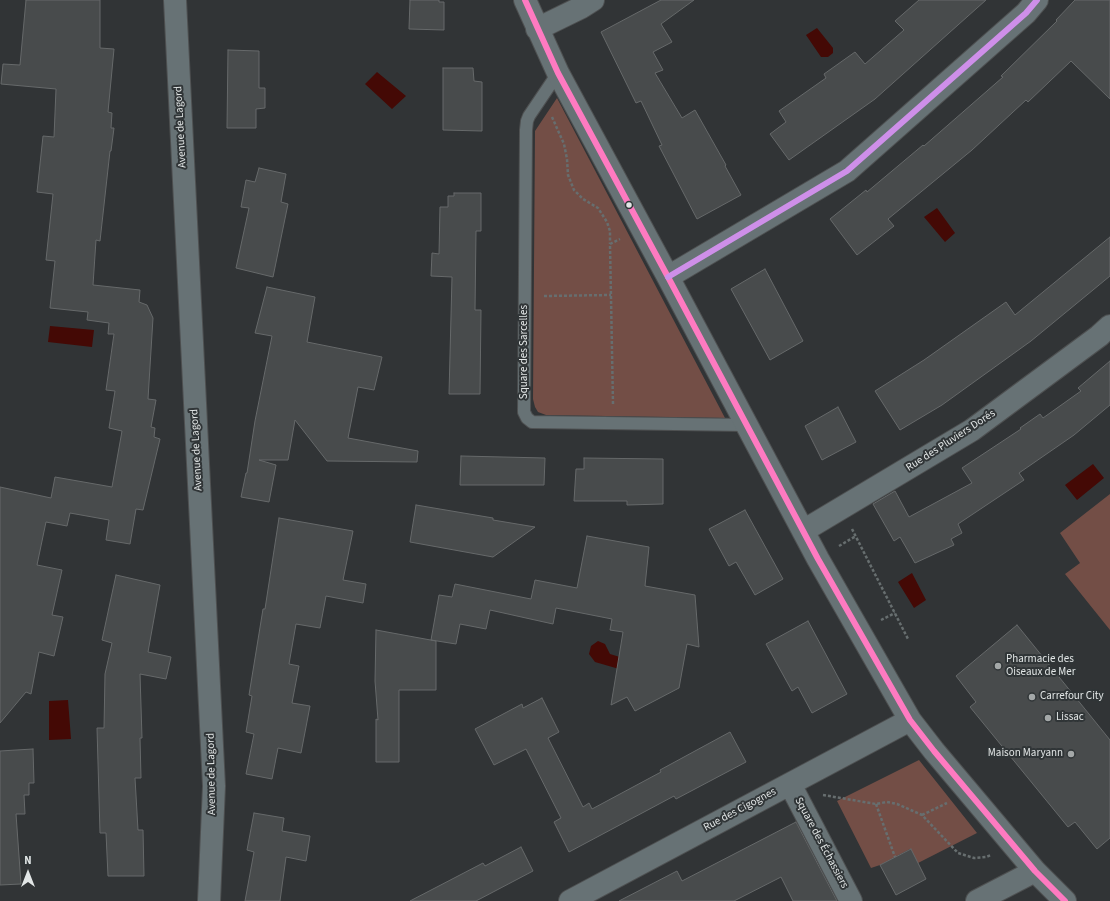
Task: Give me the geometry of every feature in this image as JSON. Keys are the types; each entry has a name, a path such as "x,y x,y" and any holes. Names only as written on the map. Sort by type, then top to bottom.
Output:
{"street":[{"name":"Avenue de Lagord","path":"175,0 214,786 209,901"},
{"path":"524,0 558,73 746,425 825,572 910,720 934,751 1035,871 1065,901"},
{"path":"537,29 593,0"},
{"path":"668,277 846,171 1026,13 1037,0"},
{"name":"Rue des Pluviers Dorés","path":"803,531 972,430 1099,336 1110,326"},
{"name":"Rue des Cigognes","path":"570,901 910,720"},
{"name":"Square des Échassiers","path":"790,784 851,901"},
{"path":"977,901 1035,871"}],"lane":[{"name":"Square des Sarcelles","path":"558,73 529,116 526,130 524,412 527,418 532,422 746,425"}],"path":[{"path":"542,97 564,144 568,175 574,190 598,208 607,222 610,231 614,423"},
{"path":"610,244 642,228"},
{"path":"525,296 611,295"},
{"path":"842,509 908,639"},
{"path":"790,784 809,793 876,804 887,802 897,804 922,815 958,853 974,858 986,858 1013,844"},
{"path":"876,804 895,857"}],"shaded area":[{"path":"817,28 833,48 833,53 828,57 821,57 806,35"},
{"path":"377,72 406,96 392,109 365,84"},
{"path":"557,98 725,418 546,415 538,412 535,407 533,399 535,131"},
{"path":"937,208 955,233 945,242 924,217"},
{"path":"50,326 94,330 92,347 48,342"},
{"path":"1093,464 1104,478 1077,500 1065,485"},
{"path":"1110,494 1110,630 1065,574 1080,563 1060,533"},
{"path":"912,573 926,600 914,608 898,582"},
{"path":"598,641 605,644 610,654 623,658 633,673 595,662 589,654 591,646"},
{"path":"68,700 71,739 49,740 49,701"},
{"path":"919,760 977,833 918,863 910,849 880,865 871,868 837,801"}],"building":[{"path":"26,0 100,0 100,48 114,49 108,112 112,113 111,128 114,128 100,241 96,240 93,285 140,290 139,302 147,305 153,318 148,399 156,400 151,427 155,428 154,437 160,439 143,510 136,509 130,544 106,540 109,520 70,513 67,526 46,522 37,565 62,570 52,615 63,617 54,656 39,652 31,694 26,692 0,723 0,487 51,498 55,477 112,487 122,431 109,428 115,391 106,390 114,334 108,334 109,323 87,320 88,312 50,308 55,261 46,260 53,194 37,192 43,136 54,137 56,89 1,84 3,64 20,65"},
{"path":"410,0 439,0 439,2 444,2 444,30 409,29"},
{"path":"661,0 694,0 661,24 672,42 653,52 663,70 655,73 682,118 695,110 741,195 697,219 659,146 662,145 641,101 636,103 601,32"},
{"path":"919,0 986,0 875,99 789,160 770,134 786,122 779,111 826,78 824,74 855,52 865,64 904,30 895,21"},
{"path":"1075,0 1110,0 1110,99 1071,61 1028,102 1026,100 972,150 888,219 894,226 857,255 830,219 866,190 867,192 923,145 924,146 1003,77 1001,76 1057,21 1056,20"},
{"path":"228,50 259,51 259,88 265,88 265,108 256,109 256,128 227,128"},
{"path":"443,68 473,68 474,81 482,82 482,131 443,130"},
{"path":"259,168 286,174 281,202 288,204 273,277 236,268 249,208 241,207 246,180 255,182"},
{"path":"454,193 481,193 481,231 476,231 475,310 481,310 480,394 449,394 452,277 431,276 432,253 439,254 440,207 448,207 448,196 454,196"},
{"path":"1110,237 1110,276 1031,341 942,405 900,430 875,391 924,360 1006,302 1015,315"},
{"path":"765,269 803,341 770,360 731,289"},
{"path":"267,287 315,297 307,342 382,357 374,390 358,387 348,438 418,451 417,462 327,461 295,420 288,460 259,460 276,465 269,502 241,497 247,473 255,421 272,336 255,333"},
{"path":"1110,361 1110,405 1074,435 1019,473 1024,480 958,524 962,533 951,539 954,545 915,563 900,537 894,541 873,504 895,491 909,517 972,483 962,468 1021,429 1020,428 1040,414 1043,418 1081,391 1078,388"},
{"path":"838,407 856,442 822,460 805,426"},
{"path":"461,456 545,458 544,485 460,485"},
{"path":"584,458 663,459 663,504 627,505 627,501 574,501 576,469 584,469"},
{"path":"416,505 493,518 493,520 535,527 493,557 410,542"},
{"path":"745,510 783,579 755,595 736,562 729,566 709,529"},
{"path":"279,518 353,531 343,580 366,584 363,603 326,596 320,628 296,624 289,664 299,666 292,703 310,706 301,753 278,748 272,779 246,774 254,734 246,732 252,696 249,695 263,609 265,609"},
{"path":"587,536 649,547 645,586 695,595 699,647 687,644 679,688 635,711 627,697 611,705 623,632 610,630 612,619 556,608 553,624 490,610 486,629 460,624 456,644 431,640 439,595 452,597 455,584 531,599 535,580 577,588"},
{"path":"116,575 160,585 148,652 171,657 166,679 140,674 142,738 140,738 141,778 135,778 138,830 143,830 144,876 108,876 106,833 100,833 97,728 104,728 105,674 112,643 102,640"},
{"path":"808,621 847,694 812,713 798,687 792,691 766,644"},
{"path":"1017,625 1110,740 1110,838 1097,849 1075,822 1068,827 970,707 976,702 956,676"},
{"path":"376,630 436,641 436,690 399,690 399,762 376,762 376,719 378,720 375,681"},
{"path":"542,698 559,732 548,738 583,807 589,803 592,809 661,772 660,770 730,732 746,762 676,799 674,796 569,852 554,822 561,818 526,749 494,765 475,729 522,704 523,708"},
{"path":"33,749 34,783 29,783 29,795 24,795 25,814 16,814 21,884 0,885 0,751"},
{"path":"254,813 284,818 282,831 310,836 306,861 286,857 280,901 245,901 254,852 247,850"},
{"path":"796,822 837,901 793,901 781,877 734,901 619,901 677,871 682,881"},
{"path":"521,847 533,871 476,901 410,901 483,863 485,866"},
{"path":"911,849 926,879 896,895 880,865"}],"transit line":[{"path":"525,0 558,73 818,559 910,720 934,751 1035,871 1065,901"},
{"path":"668,277 847,171 1026,13 1037,0"}],"place":[{"name":"Pharmacie des Oiseaux de Mer","path":"998,666"},
{"name":"Carrefour City","path":"1032,697"},
{"name":"Lissac","path":"1048,718"},
{"name":"Maison Maryann","path":"1071,754"}]}
